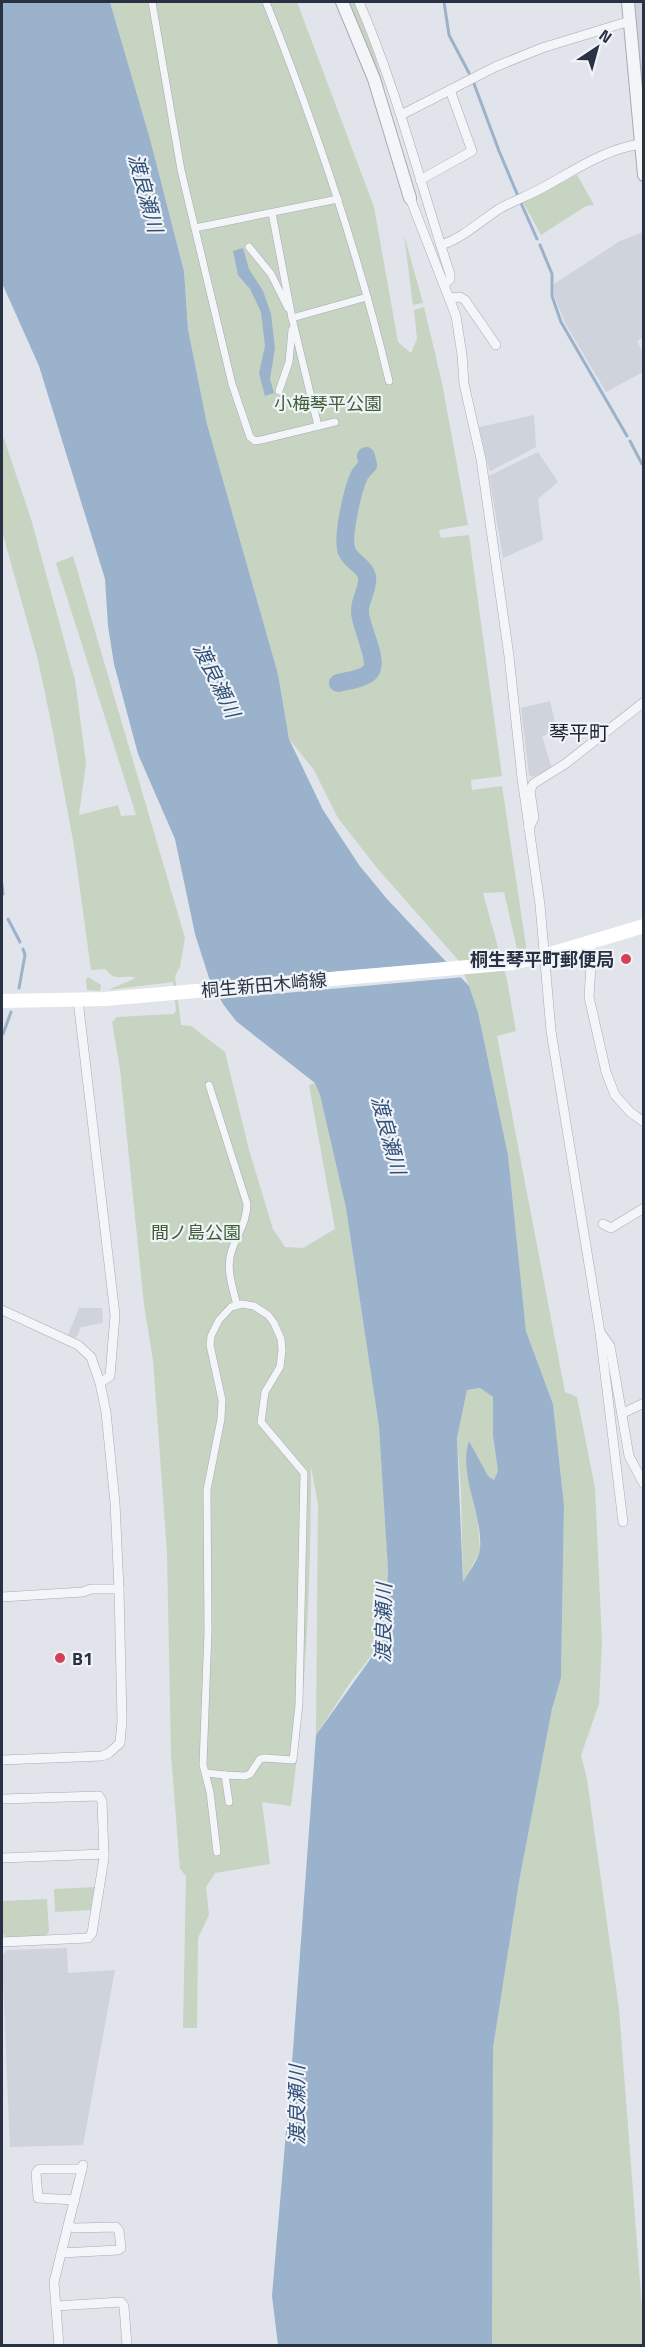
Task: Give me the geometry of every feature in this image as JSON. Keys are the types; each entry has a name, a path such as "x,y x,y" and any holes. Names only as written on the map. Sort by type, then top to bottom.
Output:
{"main road":[{"name":"桐生新田木崎線","path":"2,1001 78,1000 174,993 533,958 644,926"}],"street":[{"path":"152,2 169,108 195,228 232,384 249,437 255,441 261,440 334,422"},
{"path":"266,2 338,199 389,381"},
{"path":"342,2 377,88 410,198 450,298 458,326 464,384 481,459 491,527 540,905 533,958 551,1031 600,1332 623,1522"},
{"path":"359,2 373,34 401,115 450,274 450,279 444,285"},
{"path":"628,2 641,117 644,176"},
{"path":"401,115 469,78 513,59 630,21"},
{"path":"420,180 472,151 450,90"},
{"path":"441,245 453,241 500,209 569,174 581,165 601,156 641,144"},
{"path":"195,228 338,199"},
{"path":"272,213 292,318 318,426"},
{"path":"249,247 271,274 292,318 289,362 279,391"},
{"path":"292,318 367,297"},
{"path":"450,298 460,297 465,300 496,345"},
{"path":"529,828 534,819 530,791 533,784 565,764 644,702"},
{"path":"590,942 592,949 589,997 606,1072 615,1095 630,1112 644,1122"},
{"path":"78,1000 116,1315 110,1376 100,1383"},
{"path":"209,1085 247,1203 244,1223 229,1260 237,1305"},
{"path":"603,1224 605,1228 610,1228 644,1208"},
{"path":"206,1773 245,1776 250,1774 260,1759 293,1760 299,1704 304,1473 261,1422 265,1392 282,1358 278,1330 268,1315 248,1304 237,1305 219,1320 211,1336 210,1345 222,1400 221,1419 207,1490 208,1631 202,1765 210,1792 217,1852"},
{"path":"2,1310 85,1350 91,1358 100,1383 106,1412 119,1589 122,1721 120,1743 102,1756 2,1760"},
{"path":"600,1332 610,1346 629,1456 644,1484"},
{"path":"623,1413 644,1404"},
{"path":"2,1597 66,1593 96,1588 119,1589"},
{"path":"225,1775 229,1802"},
{"path":"2,1799 99,1796 102,1801 104,1854 92,1933 88,1938 2,1942"},
{"path":"2,1858 104,1854"},
{"path":"59,2346 54,2282 75,2200 82,2167 38,2170 36,2174 38,2198 75,2200"},
{"path":"61,2253 121,2248 119,2231 116,2227 75,2228 68,2226"},
{"path":"56,2306 121,2302 124,2306 127,2346"}],"shaded area":[{"path":"635,2 643,2 643,98"},
{"path":"643,232 643,337 637,341 643,353 643,372 606,392 565,323 554,295 554,284 620,241"},
{"path":"534,415 536,447 489,470 479,427"},
{"path":"538,452 558,482 538,499 543,540 503,558 489,476"},
{"path":"550,701 557,732 542,736 552,769 532,777 529,775 521,708"},
{"path":"79,1308 102,1308 103,1323 81,1327 76,1338 68,1335"},
{"path":"67,1948 68,1973 115,1970 83,2145 10,2147 2,1956 7,1950"}],"green space":[{"name":"小梅琴平公園","path":"110,2 297,2 374,207 398,342 411,353 417,339 414,310 424,307 442,383 468,525 439,530 441,538 469,535 502,776 471,780 472,790 502,786 526,946 525,952 518,953 504,892 483,893 507,980 516,1031 497,1036 565,1392 577,1397 595,1488 602,1642 599,1704 581,1755 587,1779 619,2009 643,2345 492,2345 493,2048 519,1882 552,1709 561,1678 564,1505 553,1404 526,1331 508,1155 478,1012 469,986 459,961 377,868 338,818 314,770 289,739 278,674 207,424 188,329 184,270 150,139"},
{"path":"349,2 354,2 368,35 385,89"},
{"path":"577,175 594,205 586,206 541,235 523,202"},
{"path":"404,235 423,303 413,305"},
{"name":"間ノ島公園","path":"2,433 31,519 75,680 86,763 79,815 118,805 121,816 136,815 56,563 73,556 185,938 180,967 175,976 181,1025 191,1026 225,1052 249,1150 273,1229 285,1247 303,1248 335,1229 309,1085 315,1083 320,1095 346,1208 379,1427 388,1570 384,1640 352,1680 316,1735 318,1504 311,1467 307,1637 291,1806 262,1802 270,1864 215,1873 206,1887 209,1915 198,1938 197,2028 183,2028 186,1876 180,1869 171,1754 167,1552 153,1360 144,1305 120,1069 112,1022 117,1017 173,1014 176,1011 173,982 108,990 136,978 116,977 105,969 91,970 74,846 52,727 38,660 2,531"},
{"path":"88,977 101,985 100,991 87,990"},
{"path":"480,1388 493,1397 493,1436 498,1471 494,1480 488,1476 469,1442 471,1492 478,1522 480,1551 463,1583 461,1491 457,1438 467,1390"},
{"path":"95,1887 91,1910 55,1912 54,1889"},
{"path":"47,1899 49,1931 46,1936 6,1937 2,1933 2,1901"}],"water":[{"name":"渡良瀬川","path":"2,2 110,2 150,139 184,271 188,329 207,424 278,674 289,739 323,810 359,865 387,899 469,986 478,1012 508,1155 526,1331 553,1404 564,1505 561,1678 552,1709 519,1882 493,2048 492,2345 278,2345 272,2296 316,1735 384,1640 388,1570 379,1427 346,1208 320,1095 315,1083 236,1021 223,1004 209,978 195,934 175,839 138,754 114,664 108,626 105,579 39,366 2,283","holes":["480,1388 493,1397 493,1436 498,1471 494,1480 488,1476 469,1441 466,1454 466,1468 478,1522 480,1549 476,1561 463,1582 457,1438 467,1390"]},
{"path":"243,248 249,269 263,291 271,314 275,348 270,379 274,393 265,396 259,373 265,346 261,312 250,289 238,275 233,251"}],"pier":[{"path":"451,962 465,977 217,999 208,982"}],"waterway":[{"path":"444,2 449,35 469,73"},
{"path":"473,81 518,196"},
{"path":"521,203 537,239"},
{"path":"540,245 552,274 552,296 561,322 627,436"},
{"path":"630,441 642,464"},
{"path":"338,683 369,673 373,661 360,612 367,576 349,555 346,545 351,502 359,476 368,465 366,456"},
{"path":"2,885 3,894"},
{"path":"8,919 20,942"},
{"path":"19,988 25,955 23,949"},
{"path":"3,1034 11,1012"}],"place":[{"name":"桐生琴平町郵便局","path":"626,959"},
{"name":"B1","path":"60,1658"}],"district":[{"name":"琴平町","path":"579,732"}]}
